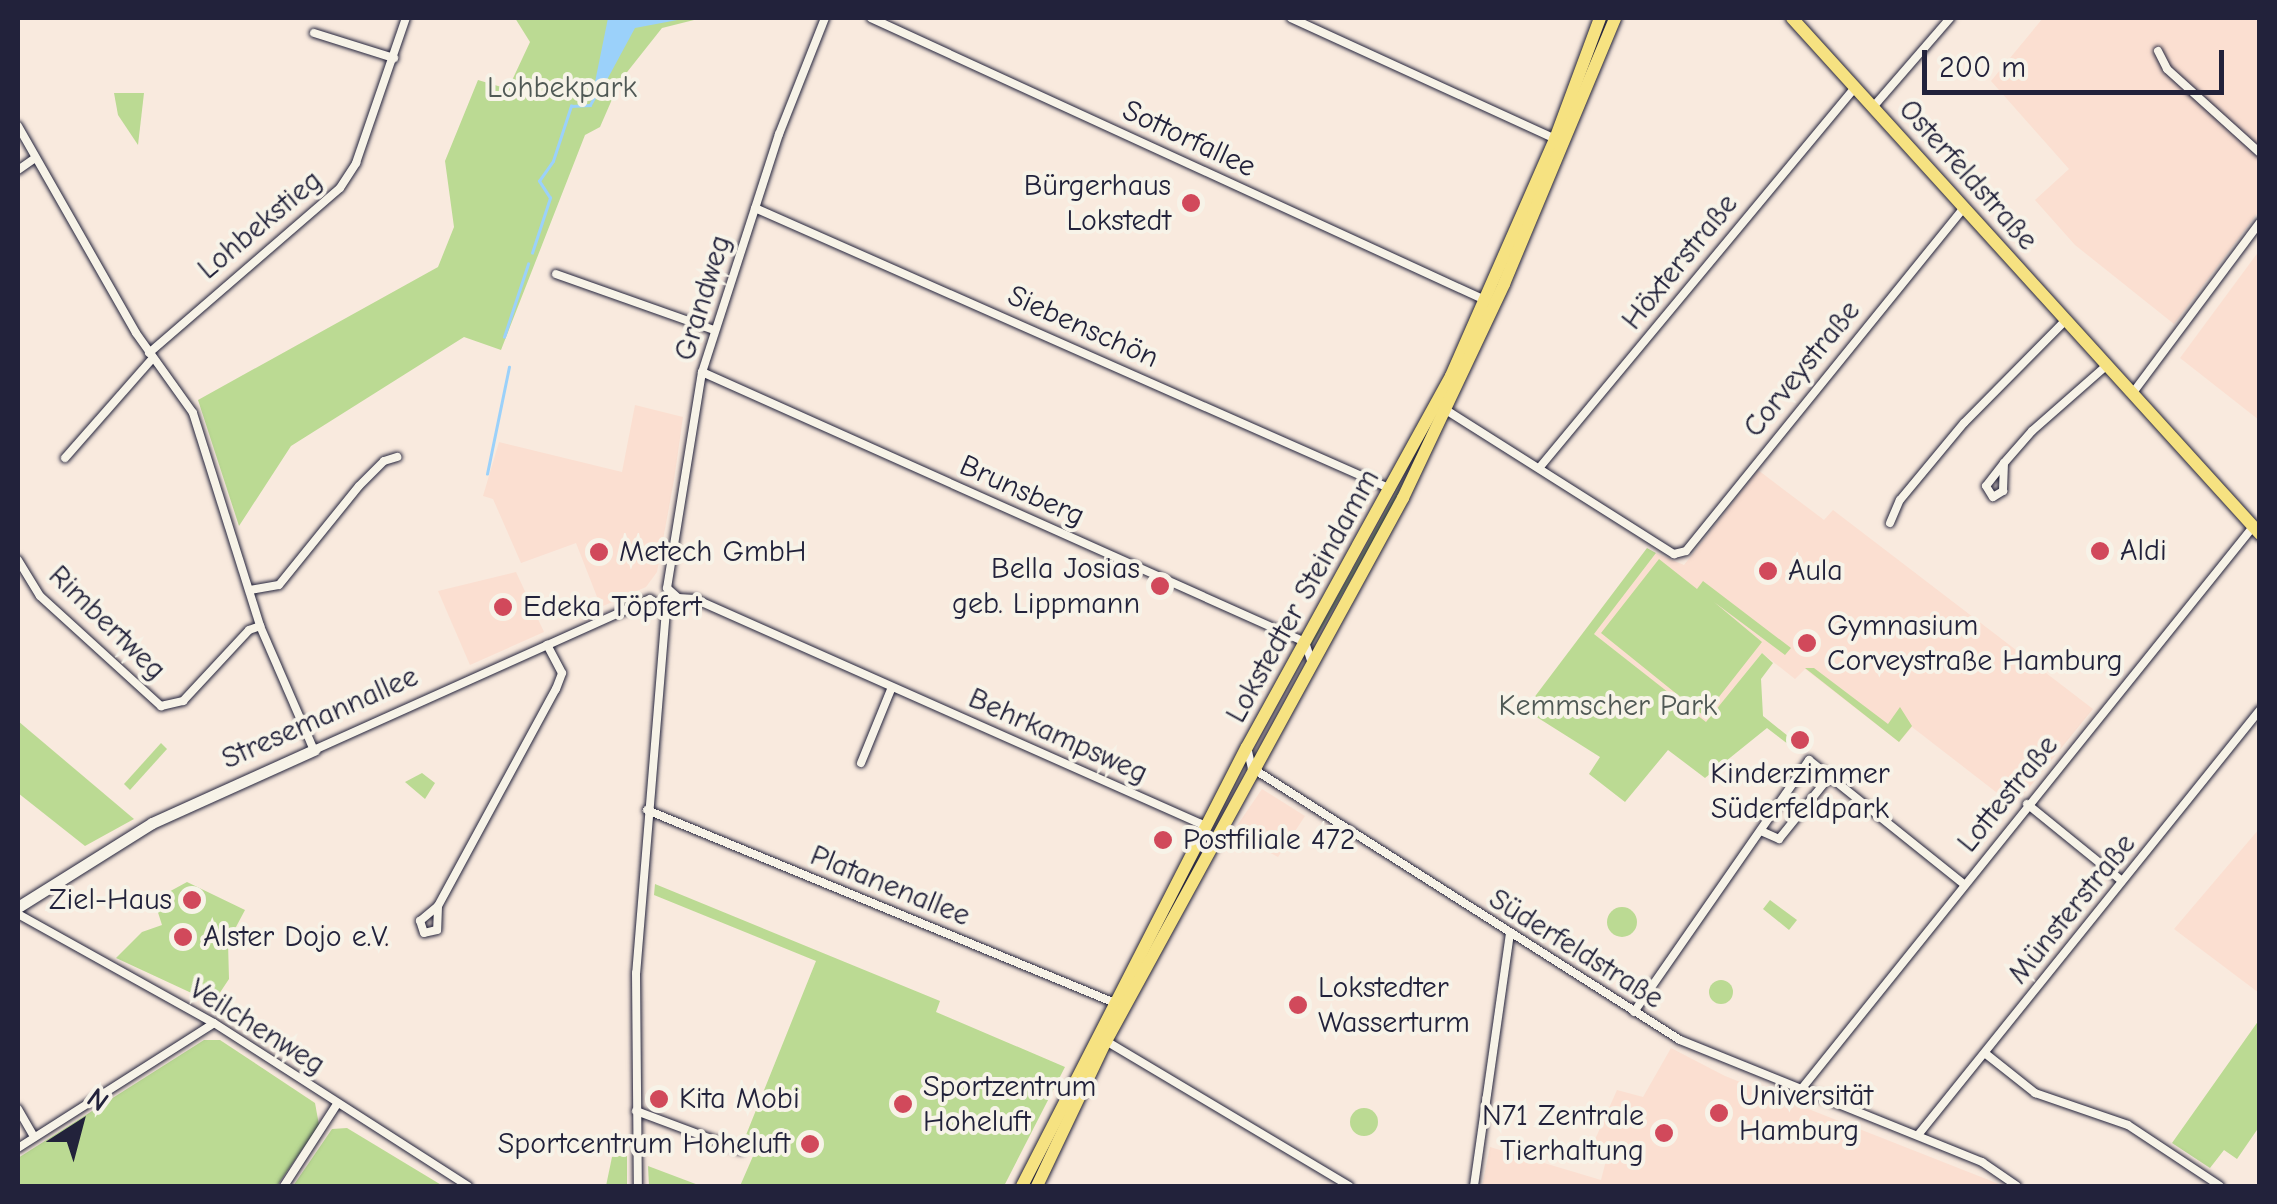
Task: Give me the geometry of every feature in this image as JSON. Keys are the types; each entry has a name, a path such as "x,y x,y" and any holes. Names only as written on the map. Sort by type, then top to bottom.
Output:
{"main road":[{"name":"Lokstedter Steindamm","path":"1029,1184 1115,1003 1247,747 1392,489 1488,302 1600,18"},
{"name":"Lokstedter Steindamm","path":"1029,1184 1252,768 1379,545 1446,410 1615,18"},
{"name":"Osterfeldstraße","path":"1792,18 2256,530"}],"street":[{"name":"Lohbekstieg","path":"64,458 151,355 340,188 356,164 406,18"},
{"name":"Grandweg","path":"678,598 668,588 670,555 702,372 755,208 824,18"},
{"name":"Sottorfallee","path":"871,18 1488,302"},
{"path":"1291,18 1555,139"},
{"path":"1873,107 1950,18"},
{"path":"314,32 394,58"},
{"path":"2158,50 2167,69 2260,153"},
{"name":"Höxterstraße","path":"1540,467 1855,86"},
{"path":"18,126 151,355 193,413 260,626 314,750"},
{"path":"18,170 35,158"},
{"name":"Siebenschön","path":"755,208 1392,489"},
{"name":"Corveystraße","path":"1540,467 1674,554 1686,551 1963,208"},
{"path":"2132,394 2260,222"},
{"path":"556,274 714,330"},
{"path":"1890,523 1900,500 1964,423 2066,320"},
{"path":"2004,463 2047,416 2107,365"},
{"name":"Brunsberg","path":"702,372 1305,642"},
{"path":"1446,410 1540,467"},
{"path":"250,590 279,586 359,486 384,461 397,457"},
{"name":"Lottestraße","path":"1799,1092 2028,804 2256,530"},
{"name":"Rimbertweg","path":"18,560 40,596 160,706 183,701 248,630 260,626"},
{"name":"Stresemannallee","path":"18,910 152,823 655,598 666,610 647,810"},
{"name":"Behrkampsweg","path":"678,598 695,599 1206,826"},
{"path":"1305,642 1311,661"},
{"path":"438,906 556,688 562,673 547,645"},
{"path":"861,764 892,687"},
{"name":"Münsterstraße","path":"1918,1135 2260,710"},
{"path":"1247,747 1252,768"},
{"path":"1634,1012 1701,922 1705,901 1761,831 1763,818 1809,760 1964,884"},
{"name":"Süderfeldstraße","path":"1252,768 1680,1040 1799,1092 1982,1162 2017,1186"},
{"path":"1761,831 1779,839 1830,776"},
{"path":"2028,804 2122,881"},
{"path":"638,1186 636,973 647,810"},
{"name":"Platanenallee","path":"647,810 1115,1003"},
{"name":"Veilchenweg","path":"18,910 214,1023 468,1186"},
{"path":"1474,1186 1510,934"},
{"path":"18,1148 214,1023"},
{"path":"1106,1042 1349,1186"},
{"path":"1986,1054 2036,1093 2128,1125 2220,1186"},
{"path":"284,1186 337,1104"},
{"path":"18,1110 34,1136"},
{"path":"636,1111 741,1150"}],"shaded area":[{"path":"2043,18 2259,18 2259,211 2174,324 2075,245 2035,200 2069,169 1991,81"},
{"path":"2259,251 2259,420 2180,358"},
{"path":"635,405 683,417 674,480 657,572 646,587 601,607 576,543 521,563 493,499 483,496 499,442 622,472"},
{"name":"Gymnasium Corveystraße Hamburg","path":"1758,470 1824,520 1833,510 2093,709 2014,806 1912,727 1899,742 1805,669 1795,679 1762,653 1706,723 1593,633 1656,553 1684,565"},
{"path":"516,572 544,632 470,665 438,591"},
{"path":"1262,789 1305,816 1278,857 1232,833"},
{"path":"2259,829 2259,993 2174,929"},
{"name":"Universität Hamburg","path":"1671,1048 1725,1076 2004,1186 1482,1186 1490,1147 1601,1180 1609,1149 1593,1144 1617,1090 1643,1097"}],"green space":[{"name":"Lohbekpark","path":"515,18 702,18 662,28 620,81 600,127 585,135 501,350 464,337 291,446 239,526 198,400 438,267 454,227 445,161 478,80 508,89 530,42"},
{"path":"114,93 144,93 138,145 118,115"},
{"path":"1404,479 1384,524 1310,648 1310,645"},
{"name":"Kemmscher Park","path":"1647,548 1656,553 1594,634 1706,722 1762,653 1773,663 1761,679 1763,716 1804,749 1801,754 1767,728 1705,778 1668,750 1625,802 1589,774 1600,757 1535,716 1530,703"},
{"path":"1659,559 1697,589 1703,581 1791,648 1785,655 1714,602 1762,642 1704,716 1601,633"},
{"path":"1805,668 1814,668 1888,724 1900,707 1912,726 1899,742"},
{"path":"18,721 134,819 85,846 18,793"},
{"path":"161,743 167,749 130,790 124,784"},
{"path":"422,773 435,783 425,799 405,782"},
{"name":"Alster Dojo e.V.","path":"187,882 245,910 228,942 229,979 213,1003 116,958 142,932 162,925 154,900"},
{"name":"Sportzentrum Hoheluft","path":"655,884 940,1001 936,1012 1065,1067 1004,1186 740,1186 757,1147 744,1140 816,961 654,895"},
{"path":"1770,900 1797,920 1789,930 1763,909"},
{"path":"1622,907 1633,911 1637,922 1633,933 1622,937 1611,933 1607,922 1611,911"},
{"path":"1721,980 1730,983 1730,1001 1721,1004 1712,1001 1709,992 1712,983"},
{"path":"2259,1020 2259,1127 2237,1159 2224,1150 2210,1168 2172,1143"},
{"path":"204,1040 220,1040 315,1103 319,1125 277,1186 18,1186 18,1158"},
{"path":"1364,1108 1374,1112 1378,1122 1374,1132 1364,1136 1354,1132 1350,1122 1354,1112"},
{"path":"347,1128 443,1186 293,1186 332,1129"},
{"path":"627,1155 627,1186 606,1186 612,1157"},
{"path":"648,1166 701,1186 649,1186"}],"water":[{"path":"608,18 688,18 635,28 602,89 595,82"}],"waterway":[{"path":"532,253 550,198 539,181 553,161 571,106 590,105 600,87"},
{"path":"504,337 528,264"},
{"path":"487,474 509,367"}],"place":[{"name":"Bürgerhaus Lokstedt","path":"1191,203"},
{"name":"Aldi","path":"2100,551"},
{"name":"Metech GmbH","path":"599,552"},
{"name":"Aula","path":"1768,571"},
{"name":"Bella Josias geb. Lippmann","path":"1160,586"},
{"name":"Edeka Töpfert","path":"503,607"},
{"name":"Gymnasium Corveystraße Hamburg","path":"1807,643"},
{"name":"Kinderzimmer Süderfeldpark","path":"1800,740"},
{"name":"Postfiliale 472","path":"1163,840"},
{"name":"Ziel-Haus","path":"192,900"},
{"name":"Alster Dojo e.V.","path":"183,937"},
{"name":"Lokstedter Wasserturm","path":"1298,1005"},
{"name":"Kita Mobi","path":"659,1099"},
{"name":"Sportzentrum Hoheluft","path":"903,1104"},
{"name":"Universität Hamburg","path":"1719,1113"},
{"name":"N71 Zentrale Tierhaltung","path":"1664,1133"},
{"name":"Sportcentrum Hoheluft","path":"810,1144"}]}
